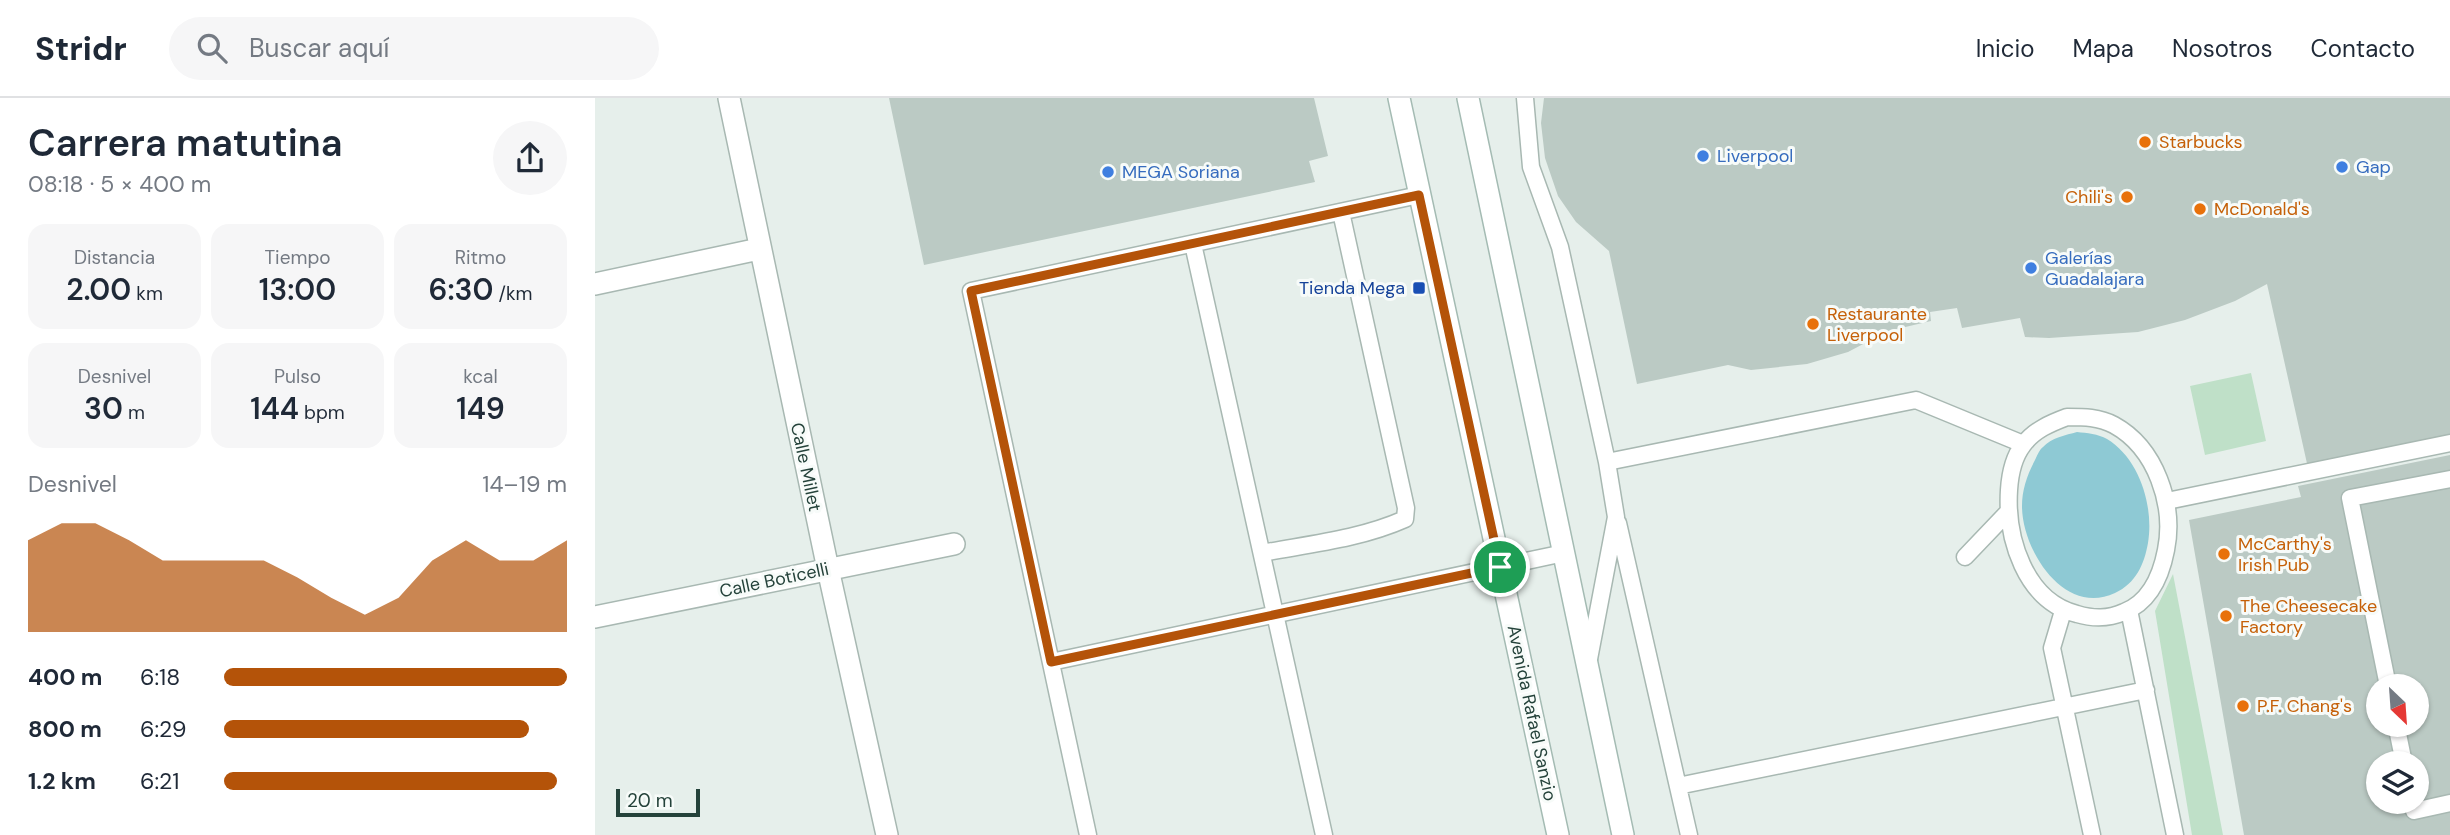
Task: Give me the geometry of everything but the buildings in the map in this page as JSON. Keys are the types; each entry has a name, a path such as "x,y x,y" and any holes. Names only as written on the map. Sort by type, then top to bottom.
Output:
{"main road":[{"name":"Calle Millet","path":"729,98 759,249 887,835"},
{"name":"Avenida Rafael Sanzio","path":"1399,98 1558,835"},
{"path":"1468,98 1623,835"},
{"path":"595,284 759,249"},
{"name":"Calle Boticelli","path":"595,617 954,544"}],"lane":[{"path":"1525,98 1531,167 1560,247 1607,462 1616,517 1689,835"},
{"path":"1088,835 971,291 1419,195"},
{"path":"1262,552 1336,540 1384,528 1405,519 1406,508 1341,212"},
{"path":"1193,244 1324,835"},
{"path":"1607,462 1916,400 2023,444"},
{"path":"2067,417 2091,417 2114,425 2131,438 2149,460 2162,484 2167,501 2169,534 2164,561 2154,586 2137,606 2111,618 2090,618 2063,611 2044,596 2027,574 2013,541 2008,512 2011,470 2023,444 2045,425 2067,417"},
{"path":"2167,501 2450,443"},
{"path":"2386,674 2350,498 2450,479"},
{"path":"1965,557 2008,512"},
{"path":"1587,668 1616,517"},
{"path":"1051,662 1564,553"},
{"path":"2129,610 2175,835"},
{"path":"2063,611 2052,648 2092,835"},
{"path":"1678,786 2146,690"},
{"path":"2429,808 2450,803"}],"green space":[{"path":"2251,373 2266,441 2205,455 2190,386"},
{"path":"2173,574 2223,835 2192,835 2155,611"}],"water":[{"path":"2077,432 2107,439 2128,459 2142,485 2149,514 2148,543 2134,579 2115,593 2096,598 2079,596 2063,588 2049,575 2029,542 2022,506 2024,488 2039,451 2054,439"}],"place":[{"name":"Starbucks","path":"2145,142"},
{"name":"Liverpool","path":"1703,156"},
{"name":"Gap","path":"2342,167"},
{"name":"MEGA Soriana","path":"1108,172"},
{"name":"Chili's","path":"2127,197"},
{"name":"McDonald's","path":"2200,209"},
{"name":"Galerías Guadalajara","path":"2031,268"},
{"name":"Tienda Mega","path":"1419,288"},
{"name":"Restaurante Liverpool","path":"1813,324"},
{"name":"McCarthy's Irish Pub","path":"2224,554"},
{"name":"The Cheesecake Factory","path":"2226,616"},
{"name":"P.F. Chang's","path":"2243,706"}],"route":[{"path":"1419,195 1500,567 1051,662 971,291 1419,195"}]}
